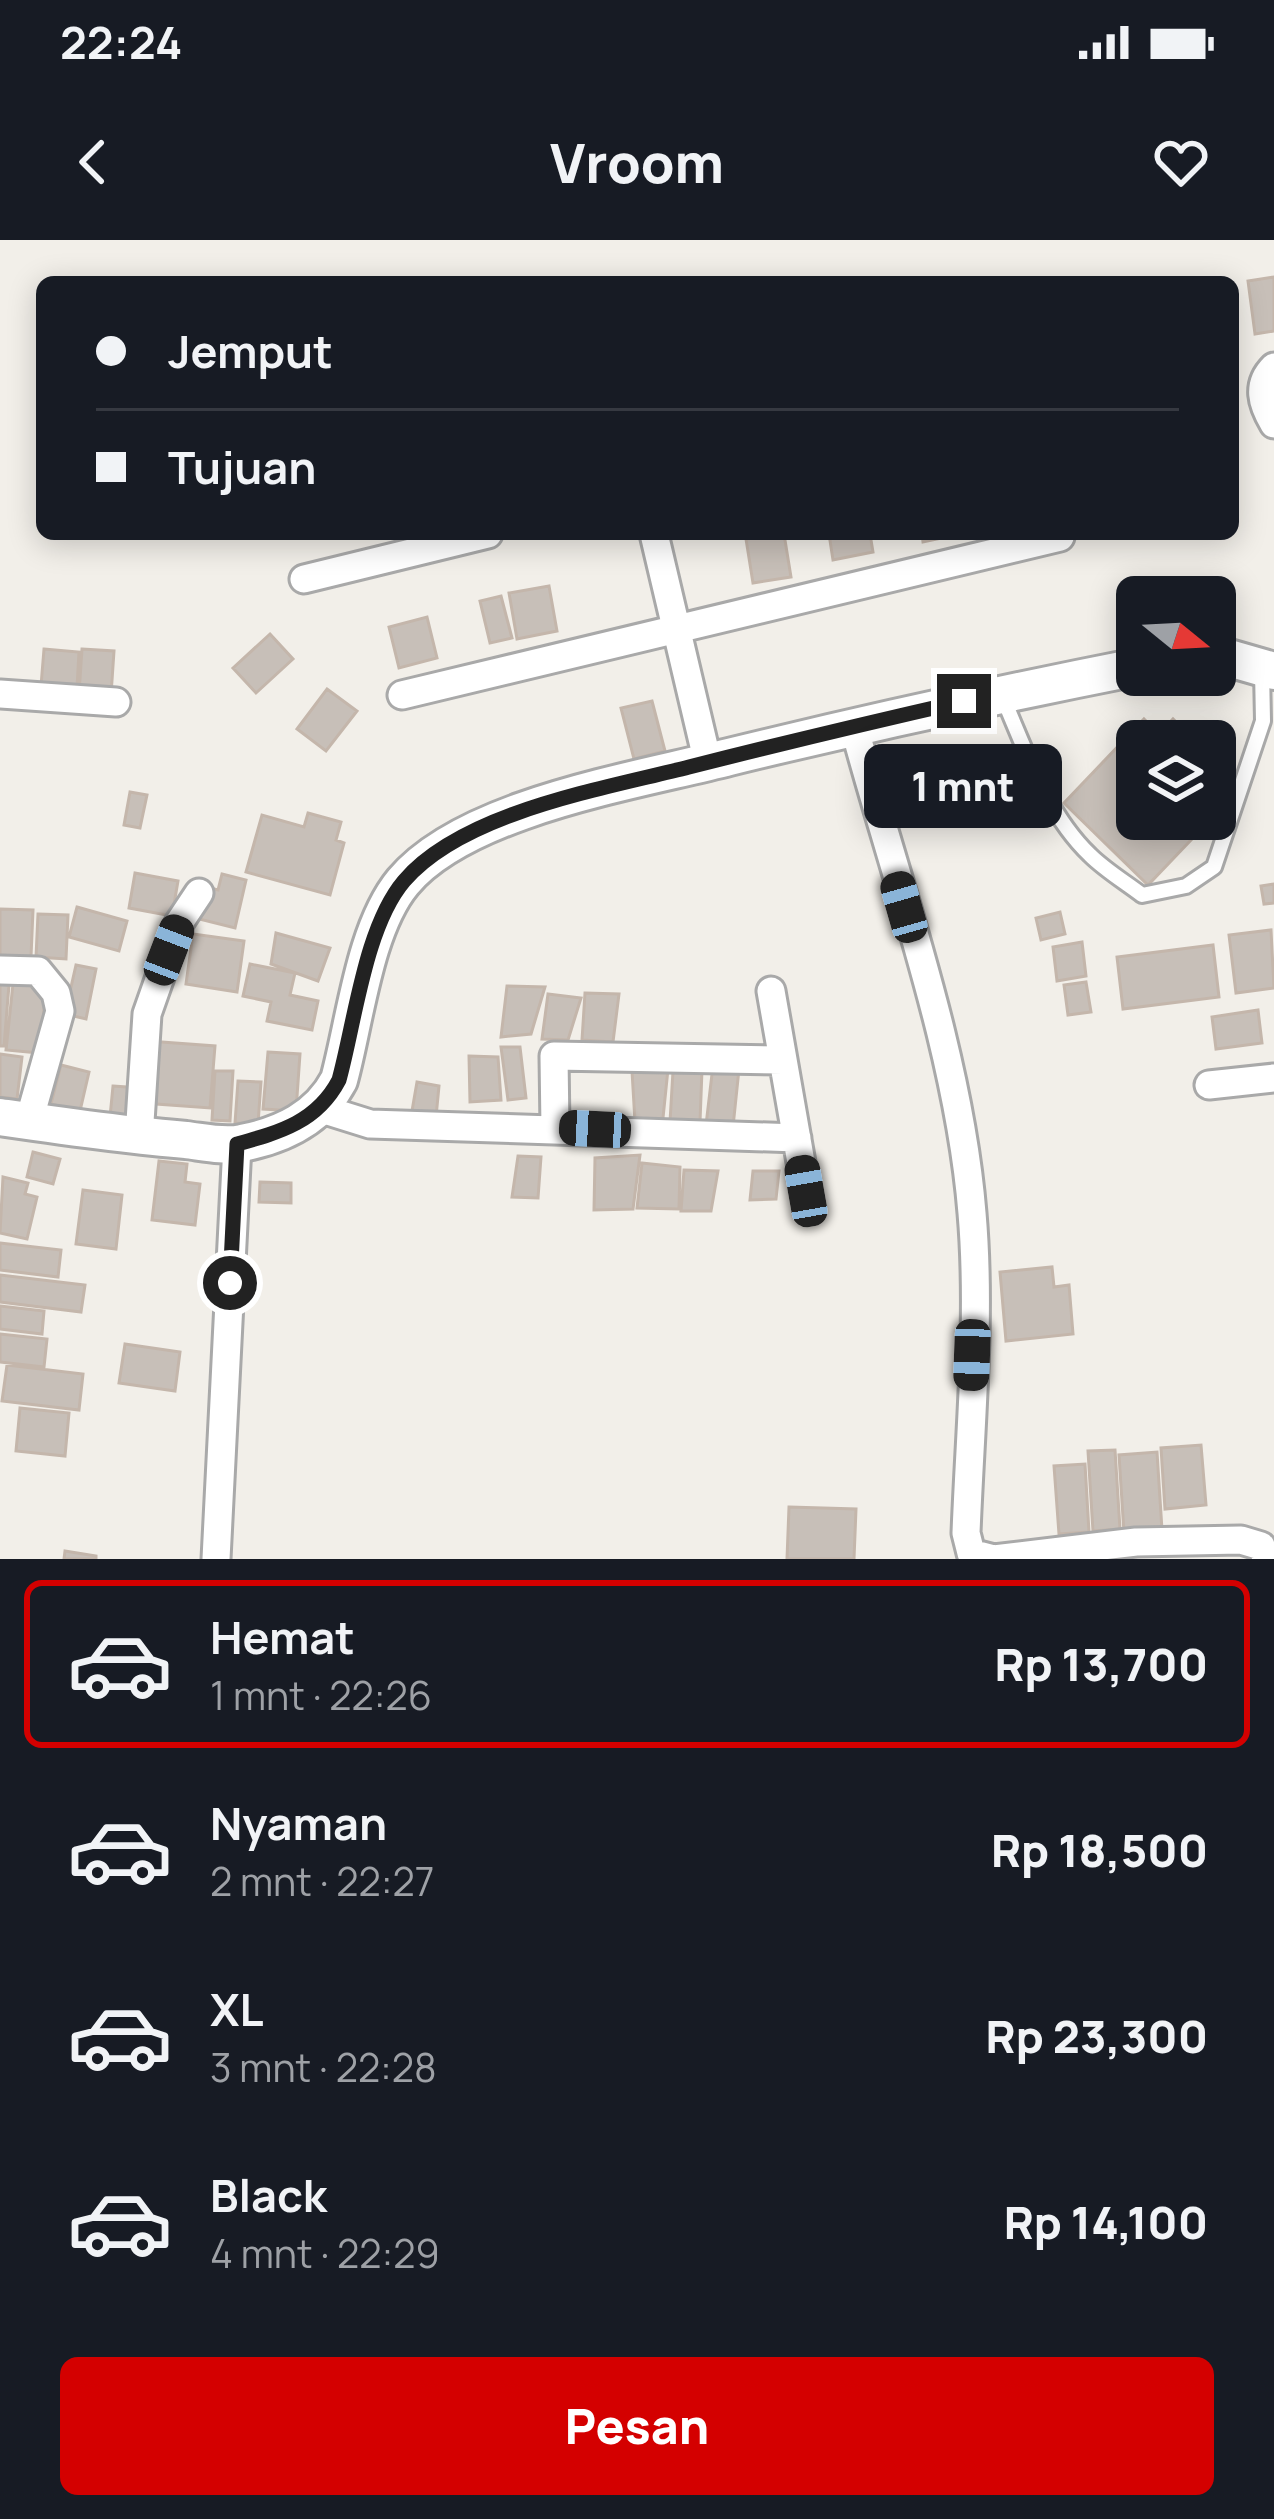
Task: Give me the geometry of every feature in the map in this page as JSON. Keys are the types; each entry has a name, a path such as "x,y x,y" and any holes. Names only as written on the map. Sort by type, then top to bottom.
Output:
{"street":[{"path":"1274,367 1264,379 1262,395 1274,424"},
{"path":"304,579 463,540"},
{"path":"655,540 708,763"},
{"path":"402,695 1047,540"},
{"path":"1236,660 1268,670"},
{"path":"0,970 38,971 50,981 60,1011 14,1119 139,1137 237,1144 279,1132 322,1109 339,1080 383,916 404,881 443,847 521,812 708,763 854,726 1116,671"},
{"path":"0,694 116,702"},
{"path":"854,726 936,1022 972,1214 966,1532 971,1553 994,1559 1136,1542 1241,1540 1269,1553"},
{"path":"139,1137 147,1014 179,923 199,893"},
{"path":"771,992 806,1191"},
{"path":"555,1127 554,1056 783,1060"},
{"path":"1209,1084 1274,1078"},
{"path":"322,1109 370,1124 796,1138"},
{"path":"216,1559 237,1144"}],"lane":[{"path":"1001,693 1035,771 1074,837 1142,895 1186,886 1214,867 1263,721 1268,670"}],"building":[{"path":"1274,277 1274,331 1255,334 1248,281"},
{"path":"746,540 785,540 791,577 753,583"},
{"path":"830,540 871,540 873,552 833,560"},
{"path":"549,586 557,631 517,639 509,593"},
{"path":"501,596 512,638 490,643 480,601"},
{"path":"427,617 437,658 399,668 389,627"},
{"path":"270,634 293,659 256,693 233,668"},
{"path":"44,649 79,652 77,688 41,686"},
{"path":"82,649 114,651 111,695 79,693"},
{"path":"327,689 357,711 326,751 297,729"},
{"path":"652,701 665,751 634,759 621,708"},
{"path":"1116,748 1116,840 1191,840 1148,885 1064,803"},
{"path":"130,792 147,795 140,828 124,825"},
{"path":"308,813 341,822 336,840 344,843 330,895 246,872 262,815 304,827"},
{"path":"135,873 178,881 172,916 129,908"},
{"path":"222,874 246,880 235,928 195,918 203,886 218,890"},
{"path":"1274,884 1274,903 1264,904 1261,886"},
{"path":"77,907 127,921 119,951 69,937"},
{"path":"0,909 33,910 31,957 0,955"},
{"path":"1060,912 1065,934 1041,940 1036,918"},
{"path":"38,914 68,915 66,959 36,957"},
{"path":"1271,930 1274,988 1236,993 1229,935"},
{"path":"276,933 330,948 318,981 271,964"},
{"path":"193,934 244,941 237,992 186,984"},
{"path":"1082,942 1086,976 1057,981 1053,947"},
{"path":"1213,945 1219,997 1123,1009 1117,957"},
{"path":"250,964 295,973 290,995 318,1001 312,1030 267,1021 271,1002 243,996"},
{"path":"76,965 96,969 86,1019 65,1014"},
{"path":"1086,982 1091,1012 1068,1015 1064,985"},
{"path":"0,984 9,985 4,1046 0,1046"},
{"path":"13,984 46,987 40,1053 6,1050"},
{"path":"507,986 545,987 531,1034 501,1037"},
{"path":"585,993 619,994 613,1042 582,1040"},
{"path":"548,994 581,998 568,1040 542,1039"},
{"path":"1258,1010 1262,1043 1216,1049 1212,1017"},
{"path":"148,1041 215,1046 210,1108 143,1103"},
{"path":"501,1047 520,1047 526,1098 508,1100"},
{"path":"268,1052 300,1054 296,1111 263,1109"},
{"path":"0,1054 22,1057 17,1099 0,1097"},
{"path":"469,1056 498,1057 501,1100 470,1102"},
{"path":"61,1065 89,1072 80,1111 51,1104"},
{"path":"668,1069 663,1118 635,1122 632,1071"},
{"path":"739,1069 733,1127 706,1125 712,1074"},
{"path":"702,1070 700,1122 670,1122 673,1071"},
{"path":"215,1071 233,1071 230,1121 212,1120"},
{"path":"238,1081 261,1082 258,1124 235,1123"},
{"path":"417,1082 439,1086 436,1117 412,1111"},
{"path":"113,1086 140,1088 137,1120 110,1117"},
{"path":"33,1152 60,1159 53,1184 27,1177"},
{"path":"640,1155 633,1209 594,1210 595,1158"},
{"path":"518,1156 541,1157 538,1198 512,1197"},
{"path":"159,1161 187,1164 185,1182 200,1184 195,1225 152,1220"},
{"path":"642,1163 680,1167 679,1209 637,1208"},
{"path":"684,1170 718,1171 711,1211 681,1211"},
{"path":"753,1171 779,1171 776,1199 750,1200"},
{"path":"3,1177 28,1183 25,1194 37,1197 27,1239 0,1233"},
{"path":"260,1182 291,1183 291,1203 259,1202"},
{"path":"83,1190 122,1195 116,1249 76,1244"},
{"path":"0,1243 61,1250 58,1277 0,1270"},
{"path":"1052,1267 1054,1287 1069,1285 1073,1334 1006,1341 1000,1272"},
{"path":"0,1275 85,1285 81,1312 0,1302"},
{"path":"0,1306 44,1311 42,1334 0,1329"},
{"path":"0,1334 47,1339 44,1367 0,1362"},
{"path":"125,1344 180,1352 175,1391 119,1383"},
{"path":"7,1365 83,1374 79,1410 2,1401"},
{"path":"20,1408 69,1413 65,1456 16,1451"},
{"path":"1201,1445 1206,1505 1165,1509 1161,1448"},
{"path":"1115,1450 1120,1529 1093,1531 1088,1451"},
{"path":"1157,1452 1162,1530 1124,1533 1119,1455"},
{"path":"1085,1464 1089,1532 1059,1534 1054,1466"},
{"path":"789,1507 856,1509 854,1559 787,1559"},
{"path":"65,1551 96,1556 96,1559 64,1559"}],"route":[{"path":"230,1283 237,1144 300,1122 322,1109 331,1096 383,916 404,881 422,863 443,847 521,812 964,701"}]}
